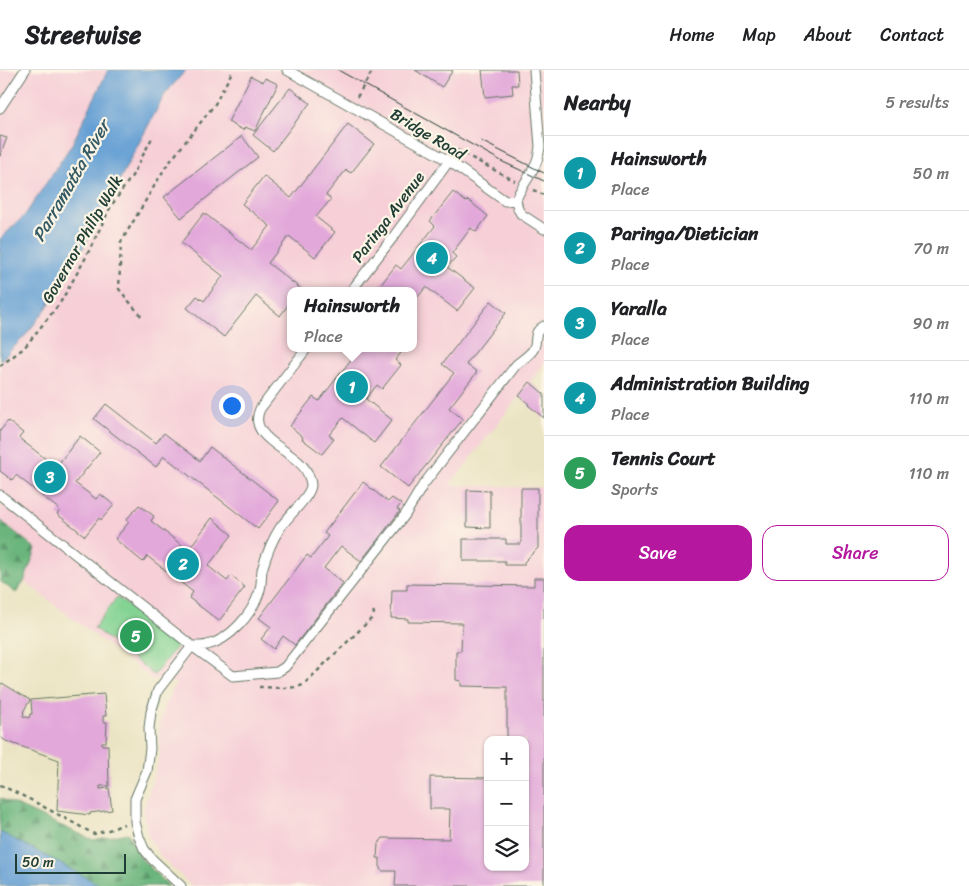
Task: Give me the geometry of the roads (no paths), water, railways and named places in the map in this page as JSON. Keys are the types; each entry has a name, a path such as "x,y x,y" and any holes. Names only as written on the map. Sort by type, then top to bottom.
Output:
{"lane":[{"path":"0,108 25,70"},
{"name":"Bridge Road","path":"288,70 448,162 505,201 516,200"},
{"path":"534,70 540,147 534,168 519,191 516,200 521,214 544,229"},
{"name":"Paringa Avenue","path":"354,287 448,162"},
{"path":"0,495 232,676 277,672 285,667 405,514 423,486 516,365 534,347 535,335 544,326"},
{"path":"181,886 144,849 135,822 135,800 147,771 150,749 149,728 151,712 158,690 192,646 208,645 222,638 237,628 251,611 260,591 262,571 271,545 280,528 307,496 311,485 308,472 299,462 262,434 257,414 304,352"}],"water":[{"name":"Parramatta River","path":"108,70 186,70 165,94 86,243 46,309 25,336 0,361 0,239 25,215 72,144"},
{"path":"0,832 14,839 102,886 0,886"}],"tram line":[{"path":"338,70 503,162 544,181"},
{"path":"481,141 544,173"}],"place":[{"name":"Administration Building","path":"432,258"},
{"name":"Hainsworth","path":"352,387"},
{"name":"Yaralla","path":"50,477"},
{"name":"Paringa/Dietician","path":"183,564"},
{"name":"Tennis Court","path":"136,636"}]}
